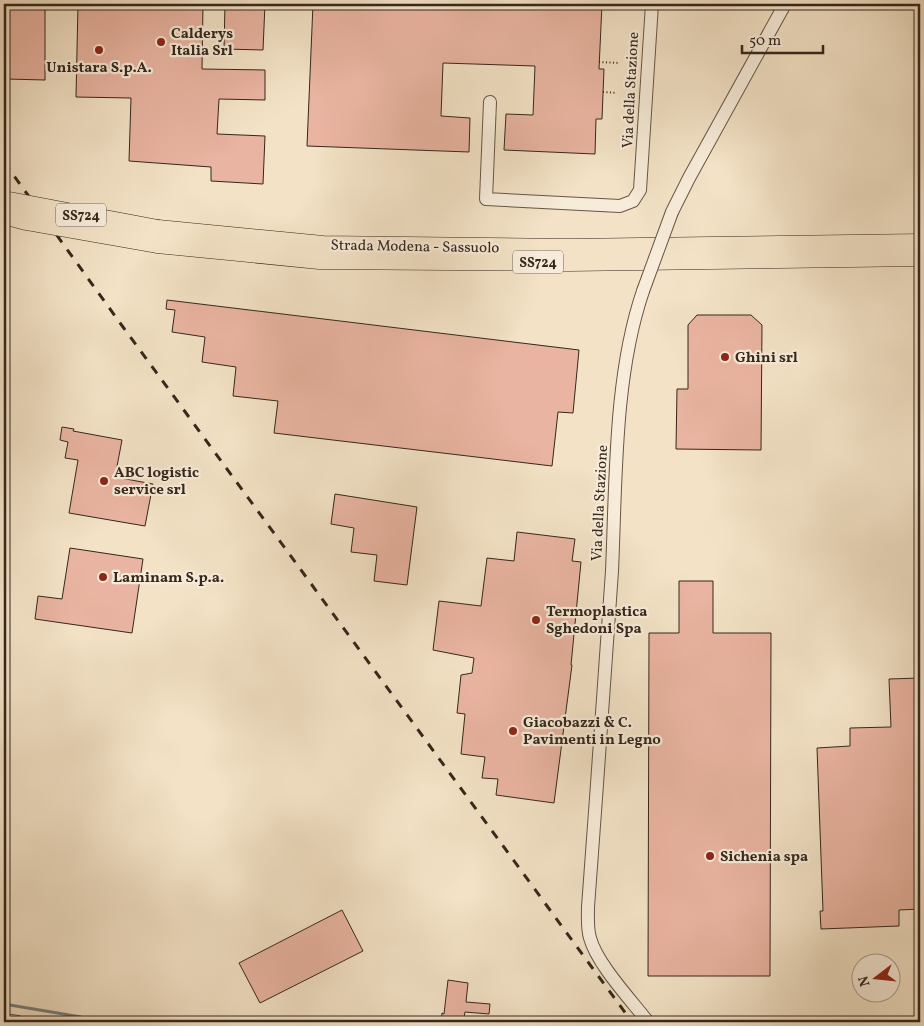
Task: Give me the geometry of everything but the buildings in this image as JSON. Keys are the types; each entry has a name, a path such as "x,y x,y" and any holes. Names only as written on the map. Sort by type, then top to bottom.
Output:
{"highway":[{"name":"Strada Modena - Sassuolo","path":"4,200 157,236 323,245 569,248 920,243"},
{"name":"Strada Modena - Sassuolo","path":"4,215 26,221 157,236 319,260 570,262 920,257"}],"street":[{"name":"Via della Stazione","path":"490,102 486,199 620,206 632,201 640,190 652,4"},
{"name":"Via della Stazione","path":"648,1022 605,967 590,940 588,926 610,609 620,413 626,364 638,306 672,212 786,4"},
{"path":"4,1020 18,1022"}],"path":[{"path":"599,62 620,63"},
{"path":"603,92 618,93"}],"waterway":[{"path":"4,1004 81,1017"}],"railway":[{"path":"4,162 632,1022"}],"place":[{"name":"Calderys Italia Srl","path":"161,42"},
{"name":"Unistara S.p.A.","path":"99,50"},
{"name":"Ghini srl","path":"725,357"},
{"name":"ABC logistic service srl","path":"104,481"},
{"name":"Laminam S.p.a.","path":"103,577"},
{"name":"Termoplastica Sghedoni Spa","path":"536,620"},
{"name":"Giacobazzi & C. Pavimenti in Legno","path":"513,731"},
{"name":"Sichenia spa","path":"710,856"}]}
